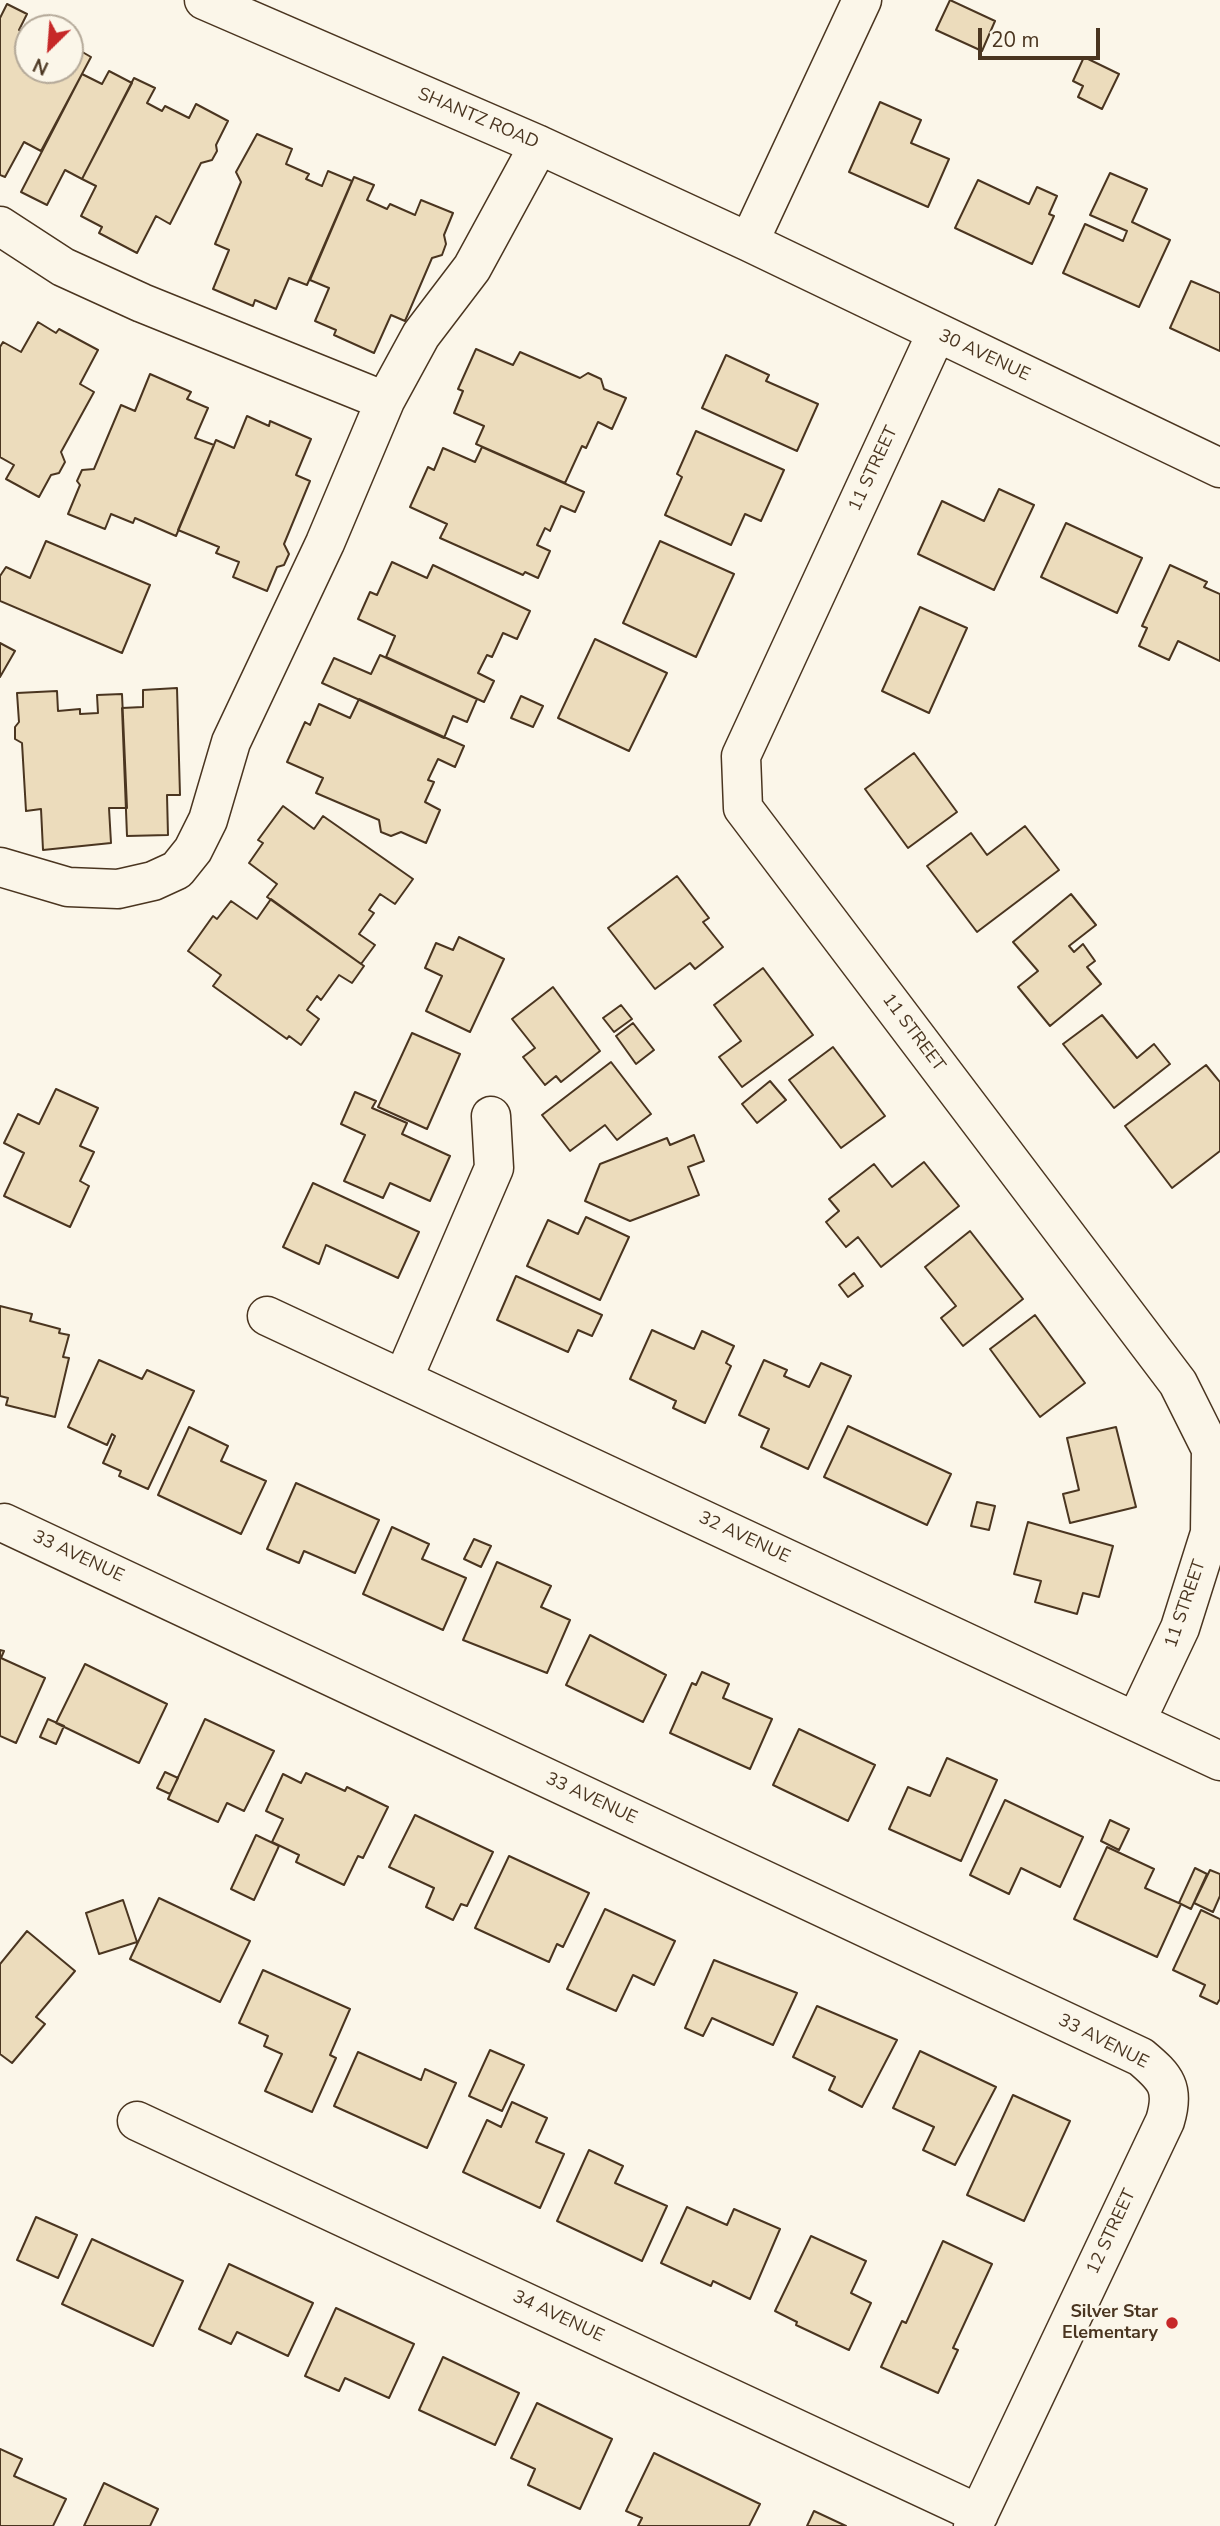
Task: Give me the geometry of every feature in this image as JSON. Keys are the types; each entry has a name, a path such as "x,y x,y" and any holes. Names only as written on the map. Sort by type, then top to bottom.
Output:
{"street":[{"name":"SHANTZ ROAD","path":"204,0 539,145 749,242"},
{"path":"749,242 862,0"},
{"path":"0,867 68,887 118,889 153,881 177,870 193,850 208,820 231,742 325,544 385,401 421,335 472,268 539,145"},
{"path":"0,226 63,267 142,303 385,401"},
{"name":"30 AVENUE","path":"749,242 1220,468"},
{"name":"11 STREET","path":"936,334 741,756 743,808 1178,1383 1211,1449 1210,1533 1180,1628 1136,1721"},
{"path":"403,1379 495,1168 491,1116"},
{"name":"32 AVENUE","path":"267,1316 1220,1761"},
{"name":"33 AVENUE","path":"4,1523 1141,2057 1157,2071 1168,2087"},
{"name":"12 STREET","path":"976,2520 1164,2121 1170,2104 1168,2087"},
{"name":"34 AVENUE","path":"137,2121 976,2520"}],"building":[{"path":"950,0 995,21 982,51 936,30"},
{"path":"7,4 27,14 14,14 14,84 77,84 41,151 24,142 5,177 0,175 0,18"},
{"path":"84,53 91,57 84,70"},
{"path":"1084,57 1119,74 1102,109 1078,97 1083,86 1073,81"},
{"path":"109,71 132,83 82,179 65,170 47,205 21,192 77,84 84,84 84,75 102,84"},
{"path":"134,78 155,88 147,103 162,111 165,106 189,118 196,104 228,121 212,160 201,163 170,224 156,216 137,253 99,233 102,227 81,216 96,186 82,179"},
{"path":"880,102 921,120 911,143 949,159 928,207 849,172"},
{"path":"257,134 292,149 286,164 309,174 306,179 322,186 328,171 352,181 307,285 289,278 276,309 255,300 253,306 213,289 229,250 215,244 241,182 236,172"},
{"path":"1110,173 1147,189 1132,222 1170,240 1139,307 1063,273 1085,224 1123,241 1127,231 1090,215"},
{"path":"354,177 374,185 367,200 387,209 390,204 415,215 421,200 453,213 444,235 446,244 442,255 432,258 405,321 391,315 374,353 334,335 336,330 315,321 329,288 310,280"},
{"path":"978,180 1029,204 1037,187 1057,196 1049,214 1054,216 1032,264 955,228"},
{"path":"1191,281 1220,293 1220,351 1170,328"},
{"path":"38,322 56,333 59,329 98,350 80,384 94,392 61,452 65,462 59,473 51,475 39,497 6,479 14,465 0,457 0,347 3,342 21,352"},
{"path":"476,349 513,365 520,352 580,378 588,373 601,379 604,389 626,398 612,429 598,422 586,448 582,446 565,483 476,444 484,426 454,413 463,391 458,389"},
{"path":"726,355 769,375 766,381 818,404 797,451 702,408"},
{"path":"150,374 191,392 187,399 208,408 195,438 214,445 176,536 135,518 133,523 111,514 105,529 68,514 80,485 77,481 82,470 94,469 121,405 135,411"},
{"path":"247,416 269,426 270,421 311,439 296,475 310,481 284,544 289,554 284,565 277,567 267,591 233,577 239,562 216,553 219,547 178,530 216,440 234,448"},
{"path":"696,431 784,470 761,521 745,514 731,545 665,515 682,477 677,474"},
{"path":"482,447 584,492 575,512 561,506 550,531 545,528 537,545 550,551 538,578 525,572 523,575 440,538 447,524 410,507 428,467 434,470 443,448 475,462"},
{"path":"999,489 1034,505 994,590 918,554 942,501 984,521"},
{"path":"1066,523 1142,558 1117,613 1041,577"},
{"path":"46,541 150,585 122,653 0,601 0,576 6,567 30,578"},
{"path":"660,541 734,574 696,657 623,623"},
{"path":"392,562 427,578 433,565 530,611 517,639 503,633 492,657 487,655 478,673 494,681 484,702 386,657 395,636 358,619 370,592 377,595"},
{"path":"1170,565 1207,582 1204,587 1220,594 1220,661 1178,641 1169,660 1139,646 1147,628 1142,626"},
{"path":"920,607 967,628 929,713 882,691"},
{"path":"595,639 667,673 629,751 558,718"},
{"path":"0,643 15,651 0,677"},
{"path":"380,655 477,699 467,722 453,716 444,738 322,683 334,658 371,674"},
{"path":"177,688 180,795 167,795 168,835 127,836 122,708 143,707 143,690"},
{"path":"57,691 58,711 80,709 80,714 98,713 97,695 122,694 127,808 109,808 111,843 43,850 41,809 26,811 22,743 15,739 15,727 19,722 17,693"},
{"path":"521,696 543,706 533,727 511,718"},
{"path":"359,699 464,746 455,767 438,759 428,780 434,782 425,802 440,810 426,843 401,832 391,836 381,832 379,820 316,793 323,778 287,762 305,722 310,725 319,704 350,718"},
{"path":"914,753 957,812 908,848 865,789"},
{"path":"283,806 314,829 323,816 413,879 395,904 380,894 369,910 374,913 359,934 375,945 361,964 267,897 277,884 249,863 263,843 258,840"},
{"path":"1025,826 1059,870 977,932 927,866 971,833 987,855"},
{"path":"677,876 709,918 703,922 723,947 695,969 690,963 655,989 608,928"},
{"path":"1071,894 1096,925 1069,946 1074,952 1083,944 1095,961 1087,967 1101,984 1050,1026 1018,987 1038,971 1013,942"},
{"path":"271,899 364,966 352,983 339,975 321,1000 317,996 307,1010 319,1019 301,1045 289,1036 287,1039 213,986 221,975 188,951 213,916 217,919 231,901 257,919"},
{"path":"459,937 504,959 470,1032 426,1011 442,976 425,968 436,943 453,950"},
{"path":"763,968 813,1035 742,1087 719,1057 741,1041 714,1005"},
{"path":"553,987 600,1051 561,1082 556,1076 545,1085 523,1057 535,1048 512,1019"},
{"path":"621,1005 632,1019 614,1032 603,1018"},
{"path":"1102,1015 1137,1058 1154,1044 1170,1064 1114,1108 1063,1044"},
{"path":"633,1023 654,1050 636,1064 616,1036"},
{"path":"412,1033 460,1054 427,1129 378,1107"},
{"path":"833,1047 885,1116 841,1148 789,1080"},
{"path":"611,1062 651,1114 617,1140 605,1125 570,1151 542,1115"},
{"path":"1206,1065 1220,1082 1220,1151 1172,1188 1125,1126"},
{"path":"770,1081 786,1100 757,1123 742,1104"},
{"path":"56,1089 98,1108 80,1146 94,1152 80,1181 89,1186 70,1227 4,1196 24,1153 4,1143 18,1114 39,1124"},
{"path":"355,1092 376,1101 372,1108 407,1123 402,1134 450,1156 430,1201 390,1183 383,1198 344,1181 365,1135 341,1124"},
{"path":"694,1135 704,1161 688,1167 699,1195 630,1221 585,1201 600,1164 667,1138 670,1145"},
{"path":"924,1162 959,1206 881,1267 858,1237 846,1247 826,1222 839,1211 829,1199 874,1164 892,1187"},
{"path":"313,1183 419,1232 398,1278 326,1245 319,1264 283,1247"},
{"path":"586,1217 629,1237 600,1300 527,1266 548,1220 578,1234"},
{"path":"970,1231 1023,1299 963,1346 941,1318 956,1306 925,1267"},
{"path":"854,1273 863,1286 848,1297 839,1285"},
{"path":"516,1276 602,1315 592,1336 578,1330 568,1352 497,1320"},
{"path":"0,1306 32,1314 30,1321 60,1329 59,1333 69,1335 63,1357 69,1358 55,1417 6,1405 8,1398 0,1396"},
{"path":"1035,1315 1085,1383 1040,1417 990,1349"},
{"path":"652,1330 694,1349 702,1331 734,1346 726,1363 731,1366 705,1423 673,1408 676,1401 630,1379"},
{"path":"99,1360 142,1379 147,1370 194,1391 148,1489 119,1476 121,1471 103,1463 115,1436 112,1434 107,1445 68,1427"},
{"path":"764,1360 787,1370 784,1376 809,1387 821,1363 851,1376 808,1469 761,1447 769,1429 739,1415"},
{"path":"848,1426 951,1474 927,1525 824,1477"},
{"path":"189,1427 228,1446 221,1461 266,1481 241,1534 158,1495"},
{"path":"1116,1427 1136,1507 1070,1523 1063,1494 1079,1490 1067,1438"},
{"path":"296,1483 379,1520 355,1573 304,1551 299,1563 267,1549"},
{"path":"977,1502 995,1506 989,1530 971,1526"},
{"path":"1028,1522 1113,1546 1099,1597 1083,1593 1077,1614 1035,1602 1041,1581 1014,1574"},
{"path":"392,1527 429,1544 422,1559 466,1578 443,1630 363,1594"},
{"path":"474,1539 491,1546 481,1567 464,1559"},
{"path":"497,1562 551,1586 541,1607 570,1620 547,1673 463,1640"},
{"path":"590,1635 666,1675 643,1722 566,1685"},
{"path":"0,1650 4,1651 1,1658 45,1678 16,1743 0,1736"},
{"path":"85,1664 167,1704 139,1763 56,1723"},
{"path":"702,1672 729,1684 723,1698 772,1719 750,1769 670,1733 692,1683 696,1685"},
{"path":"48,1719 64,1726 56,1744 40,1737"},
{"path":"205,1719 274,1751 244,1811 227,1803 218,1822 168,1799"},
{"path":"799,1729 875,1765 848,1821 773,1785"},
{"path":"947,1758 997,1780 961,1861 889,1829 908,1787 930,1796"},
{"path":"165,1772 178,1778 170,1794 157,1788"},
{"path":"306,1773 345,1791 347,1787 388,1807 363,1858 358,1856 344,1885 296,1862 299,1855 272,1842 283,1819 266,1811 283,1774 301,1783"},
{"path":"1005,1800 1083,1837 1060,1887 1021,1868 1009,1894 970,1875"},
{"path":"415,1815 493,1852 467,1906 461,1904 453,1920 426,1907 434,1888 389,1867"},
{"path":"1110,1820 1129,1829 1119,1850 1101,1841"},
{"path":"256,1835 279,1846 254,1900 231,1889"},
{"path":"1107,1847 1154,1869 1145,1888 1181,1904 1157,1957 1074,1919"},
{"path":"509,1856 589,1893 563,1947 557,1944 549,1962 475,1928"},
{"path":"1195,1868 1207,1874 1191,1909 1179,1903"},
{"path":"1210,1870 1220,1874 1220,1896 1213,1912 1194,1903"},
{"path":"159,1898 250,1941 220,2002 130,1959"},
{"path":"123,1900 137,1942 99,1954 86,1913"},
{"path":"605,1909 675,1941 654,1985 633,1975 616,2011 567,1989"},
{"path":"1201,1910 1220,1919 1220,1999 1217,2004 1200,1996 1205,1985 1173,1970"},
{"path":"27,1931 75,1971 36,2017 45,2024 12,2063 0,2054 0,1964"},
{"path":"714,1960 797,1993 773,2045 712,2018 703,2036 685,2028"},
{"path":"263,1970 350,2009 330,2055 336,2058 312,2112 265,2091 282,2054 264,2046 268,2036 239,2023"},
{"path":"817,2006 897,2040 862,2107 829,2090 835,2077 793,2057"},
{"path":"490,2050 524,2065 502,2111 469,2096"},
{"path":"920,2051 996,2087 955,2165 923,2150 934,2127 893,2108"},
{"path":"358,2052 421,2080 425,2069 456,2083 427,2148 334,2106"},
{"path":"1013,2095 1070,2121 1024,2221 967,2195"},
{"path":"512,2102 547,2118 536,2142 564,2154 540,2208 463,2172 487,2120 501,2127"},
{"path":"589,2150 623,2166 615,2183 667,2206 642,2261 557,2221"},
{"path":"687,2207 727,2225 734,2209 780,2229 750,2299 713,2281 711,2286 661,2263"},
{"path":"36,2217 77,2235 58,2278 17,2260"},
{"path":"811,2236 866,2261 851,2293 871,2303 849,2350 796,2325 797,2322 775,2311"},
{"path":"92,2239 183,2281 153,2346 62,2304"},
{"path":"943,2241 992,2264 953,2348 958,2350 938,2393 881,2367 902,2321 906,2323"},
{"path":"229,2264 313,2303 288,2356 237,2332 231,2344 199,2329"},
{"path":"336,2308 414,2344 389,2398 345,2378 339,2391 305,2376"},
{"path":"443,2357 519,2393 495,2445 419,2410"},
{"path":"537,2403 612,2439 580,2509 528,2485 535,2469 511,2458"},
{"path":"0,2449 22,2459 14,2476 66,2499 53,2526 0,2526"},
{"path":"654,2453 760,2504 749,2526 638,2526 642,2518 626,2511"},
{"path":"104,2483 158,2509 150,2526 84,2526"},
{"path":"814,2511 846,2526 807,2526"}],"place":[{"name":"Silver Star Elementary","path":"1172,2323"}]}
